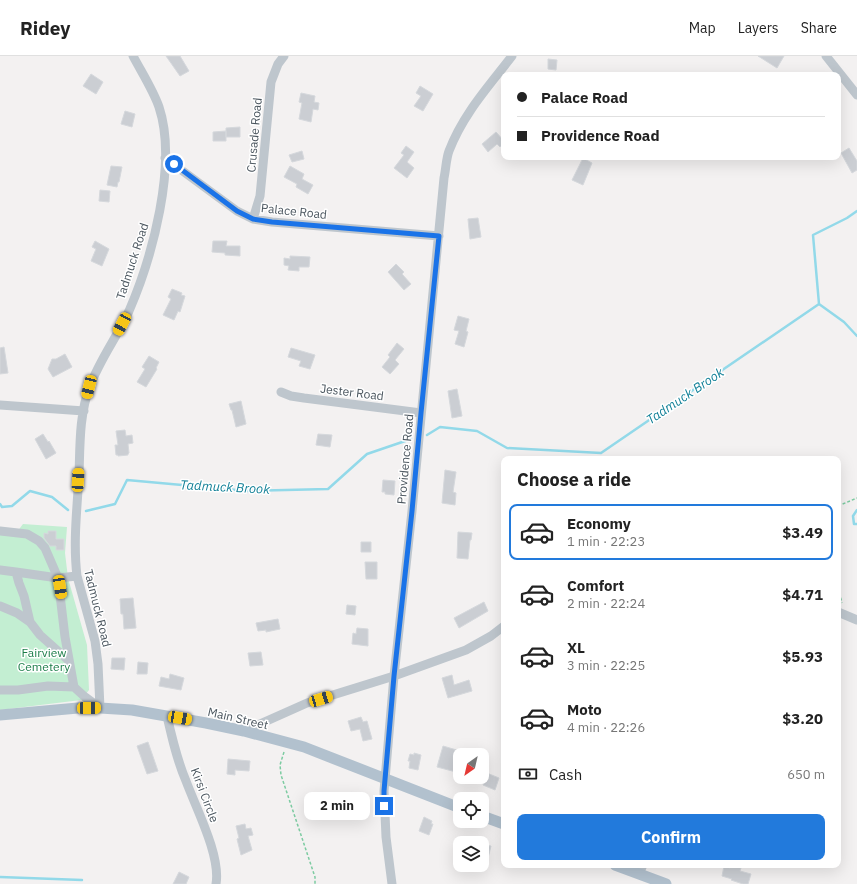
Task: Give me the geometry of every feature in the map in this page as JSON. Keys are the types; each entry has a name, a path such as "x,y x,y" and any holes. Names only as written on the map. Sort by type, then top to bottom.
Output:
{"main road":[{"name":"Main Street","path":"0,715 78,708 132,710 244,731 304,747 453,805"},
{"path":"489,819 501,823"},
{"path":"631,868 641,870 666,884"}],"street":[{"name":"Tadmuck Road","path":"100,708 98,664 95,641 77,576 75,552 84,411 89,387 102,359 128,312 143,276 160,211 165,158 164,131 159,108 133,56"},
{"name":"Crusade Road","path":"253,219 260,196 271,82 278,64 284,56"},
{"name":"Providence Road","path":"392,884 386,837 384,791 394,676 412,511 444,178 449,152 461,126 470,110 512,56"},
{"path":"826,56 839,72"},
{"path":"841,75 857,95"},
{"name":"Palace Road","path":"165,158 237,211 253,219 272,222 439,236"},
{"name":"Jester Road","path":"281,392 291,396 304,398 421,413"},
{"path":"0,405 84,411"},
{"path":"0,531 28,534 39,541 45,548 58,578 68,660 74,686 100,708"},
{"path":"0,570 58,578 77,576"},
{"path":"16,572 24,596 30,622"},
{"path":"0,606 17,613 30,622 40,635 68,660"},
{"path":"841,613 857,620"},
{"path":"244,731 307,703 394,676 466,650 491,636 501,628"},
{"path":"0,690 18,690 48,686 74,686"},
{"name":"Kirsi Circle","path":"167,716 174,747 185,780 203,820 215,861 216,884"}],"path":[{"path":"841,505 857,498"},
{"path":"287,743 280,765 281,775 315,877 315,884"}],"green space":[{"name":"Fairview Cemetery","path":"23,524 67,527 65,553 68,578 87,645 89,690 81,700 0,710 0,530 17,532"}],"building":[{"path":"166,56 180,56 189,71 180,76"},
{"path":"758,56 784,56 777,68"},
{"path":"548,59 557,60 556,70 548,69"},
{"path":"91,74 103,82 96,94 83,86"},
{"path":"420,86 433,94 423,111 414,106 421,96 416,93"},
{"path":"301,93 315,96 314,102 319,103 318,110 313,109 311,122 299,119 302,103 299,102"},
{"path":"125,111 135,114 132,127 121,124"},
{"path":"240,127 240,137 226,137 226,128"},
{"path":"226,131 226,141 213,141 213,132"},
{"path":"496,132 501,138 501,146 500,147 497,144 488,152 482,144"},
{"path":"406,146 414,152 407,162 414,168 407,178 394,168 404,155 401,153"},
{"path":"849,148 857,161 857,170 852,173 841,153"},
{"path":"302,151 304,159 292,162 289,155"},
{"path":"582,160 587,160 592,163 583,185 572,180"},
{"path":"111,166 122,167 117,187 107,185"},
{"path":"290,166 304,174 302,179 313,185 308,194 296,187 297,184 284,177"},
{"path":"100,190 110,191 109,202 99,201"},
{"path":"478,218 481,237 470,239 468,219"},
{"path":"95,241 109,249 102,266 91,261 96,249 92,247"},
{"path":"213,241 227,241 226,246 240,246 240,256 212,252"},
{"path":"290,256 310,257 309,267 299,267 299,271 288,270 289,266 284,265 284,258 290,259"},
{"path":"396,264 404,272 402,274 411,284 404,290 388,272"},
{"path":"172,289 182,293 181,295 185,296 180,312 178,311 174,320 163,315 171,299 168,297"},
{"path":"458,316 469,319 466,331 468,332 464,347 455,344 459,331 454,330"},
{"path":"397,343 404,349 395,360 399,364 390,374 382,367 390,357 388,355"},
{"path":"4,347 8,373 0,374 0,348"},
{"path":"291,348 315,355 310,369 299,366 301,361 288,357"},
{"path":"65,354 72,367 53,377 48,369 52,359 56,359"},
{"path":"149,356 159,362 156,368 157,369 146,387 137,382 145,369 142,367"},
{"path":"457,389 462,416 452,418 448,391"},
{"path":"241,401 246,424 236,427 229,404"},
{"path":"125,430 126,436 132,435 133,443 128,444 128,455 118,456 116,455 115,445 118,445 116,431"},
{"path":"43,434 56,453 46,459 35,439"},
{"path":"318,434 332,435 330,447 316,445"},
{"path":"445,470 456,472 453,492 456,493 455,505 442,503"},
{"path":"383,480 395,481 394,495 385,494 385,492 382,492"},
{"path":"48,531 56,531 56,539 64,539 64,550 56,550 56,546 50,546 44,538 44,533 48,534"},
{"path":"458,532 472,533 468,559 457,558"},
{"path":"361,542 371,542 371,552 361,552"},
{"path":"365,562 377,562 377,579 366,579"},
{"path":"133,598 136,628 124,629 120,599"},
{"path":"484,602 488,611 459,628 454,618"},
{"path":"347,605 356,606 355,615 346,614"},
{"path":"278,619 280,629 266,632 266,630 258,631 256,623"},
{"path":"357,628 368,629 368,646 352,644 353,633 356,634"},
{"path":"261,652 263,665 250,666 248,653"},
{"path":"112,658 125,658 124,670 111,669"},
{"path":"138,662 148,663 147,674 137,674"},
{"path":"170,674 184,678 181,690 159,686 161,677 169,679"},
{"path":"452,675 454,685 469,680 472,691 448,698 442,678"},
{"path":"361,717 363,722 367,721 372,739 363,741 360,729 351,731 348,721"},
{"path":"148,742 158,771 147,774 137,746"},
{"path":"443,746 453,749 453,771 437,767"},
{"path":"414,753 421,755 418,770 409,768 410,761 408,761 410,754 414,755"},
{"path":"228,759 250,761 249,771 235,770 235,775 227,774"},
{"path":"489,774 499,778 495,790 483,785 489,784"},
{"path":"351,792 361,801 353,810 342,801"},
{"path":"424,817 432,821 431,824 433,824 429,835 419,831"},
{"path":"245,824 246,829 251,828 253,835 248,836 252,850 241,855 237,839 239,838 236,826"},
{"path":"724,868 741,868 740,871 751,874 748,884 743,884 722,876"},
{"path":"179,872 189,877 186,884 173,884"}],"waterway":[{"name":"Tadmuck Brook","path":"427,435 440,427 477,431 507,448 601,453 819,304 813,235 847,218 857,211"},
{"path":"819,304 844,322 857,336"},
{"name":"Tadmuck Brook","path":"86,511 115,504 127,480 248,491 328,489 367,454 411,439"},
{"name":"Tadmuck Brook","path":"0,504 2,507 12,506 30,491 52,497 68,510"},
{"path":"857,510 853,516 854,524 857,524"},
{"path":"0,877 82,880"}],"route":[{"path":"174,164 237,211 253,219 272,222 439,236 394,676 384,806"}]}
